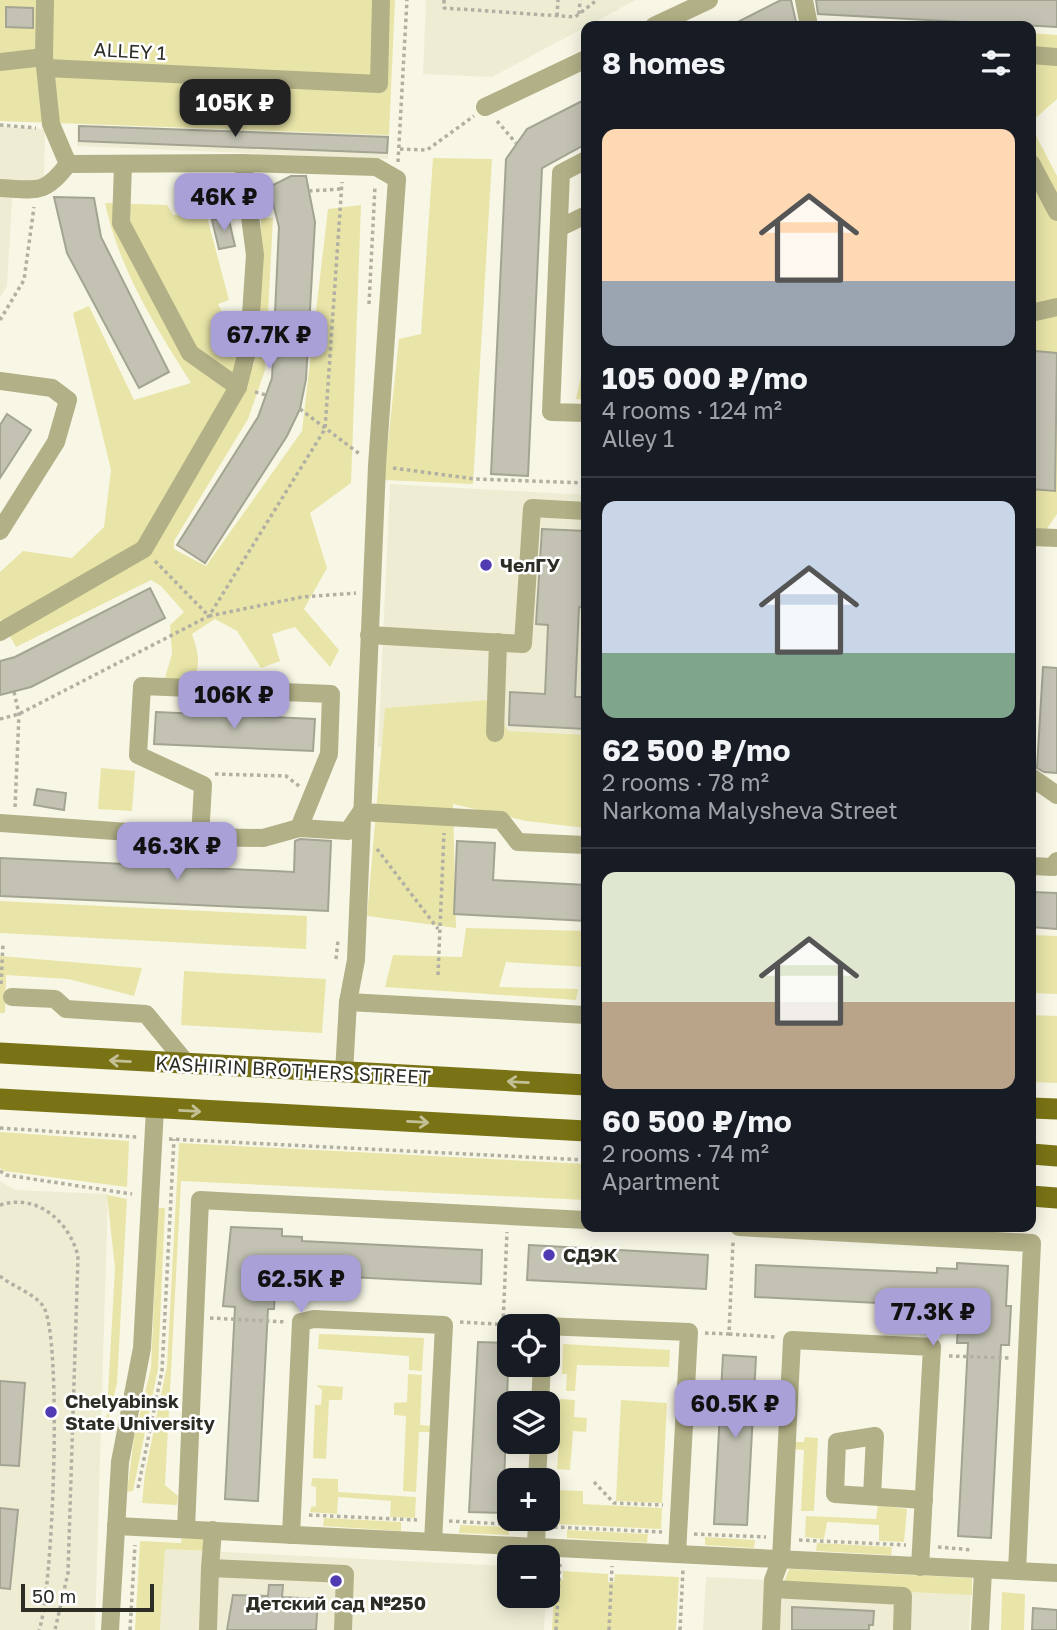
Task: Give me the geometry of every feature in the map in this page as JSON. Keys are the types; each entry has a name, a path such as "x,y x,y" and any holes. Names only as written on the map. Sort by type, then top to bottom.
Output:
{"main road":[{"name":"KASHIRIN BROTHERS STREET","path":"0,1053 581,1085"},
{"path":"0,1100 581,1131"},
{"path":"1036,1108 1057,1109"},
{"path":"1036,1154 1057,1156"},
{"path":"1036,1196 1057,1198"}],"street":[{"path":"45,0 45,62 52,129 68,164"},
{"name":"ALLEY 1","path":"0,62 45,62 379,83 381,0"},
{"path":"665,21 709,0"},
{"path":"804,0 808,21"},
{"path":"1036,55 1057,57"},
{"path":"485,107 581,61"},
{"path":"68,164 243,163 376,167 397,179 377,466 356,960 348,1002 344,1073"},
{"path":"0,632 144,549 238,387 249,344 255,256 243,163"},
{"path":"581,163 561,173 551,412 581,413"},
{"path":"0,188 36,191 52,185 68,164"},
{"path":"123,165 121,223 190,353 238,387"},
{"path":"1036,172 1057,212"},
{"path":"559,228 581,217"},
{"path":"1036,312 1057,307"},
{"path":"0,381 52,388 68,401 56,442 0,531"},
{"path":"369,635 523,643 532,508 581,511"},
{"path":"1036,537 1057,538"},
{"path":"495,733 498,642"},
{"path":"200,838 203,785 138,755 142,686 331,694 329,754 299,828"},
{"path":"1036,780 1057,795"},
{"path":"7,823 200,838 263,838 299,828 348,831 361,820 445,817 501,820 518,842 581,845"},
{"path":"1036,866 1056,865"},
{"path":"7,991 55,999 66,1009 146,1014 188,1065"},
{"path":"348,1002 581,1015"},
{"path":"110,1630 123,1441 142,1348 155,1109"},
{"path":"186,1529 200,1200 581,1220"},
{"path":"761,1232 1032,1243 1017,1571"},
{"path":"291,1535 302,1322 314,1319 444,1325 433,1542"},
{"path":"560,1327 689,1332 678,1532 684,1554"},
{"path":"771,1630 773,1589 781,1559 792,1340 932,1347 920,1567"},
{"path":"872,1496 924,1500"},
{"path":"116,1526 497,1545"},
{"path":"208,1630 213,1530"},
{"path":"561,1548 1057,1573"},
{"path":"211,1568 345,1574 343,1630"},
{"path":"980,1630 983,1570"},
{"path":"773,1589 903,1596 902,1630"}],"path":[{"path":"397,179 407,0"},
{"path":"444,0 444,8 575,17 597,0"},
{"path":"557,16 558,0"},
{"path":"579,14 580,0"},
{"path":"400,149 427,150 485,107 516,144"},
{"path":"0,125 52,129"},
{"path":"209,616 325,429 343,166"},
{"path":"309,191 342,189"},
{"path":"0,320 24,280 36,191"},
{"path":"300,409 377,466 475,479 581,483"},
{"path":"144,549 209,616"},
{"path":"0,719 19,714 209,616 302,597 359,593"},
{"path":"7,823 19,714 14,692"},
{"path":"189,779 196,773 286,776 312,796"},
{"path":"438,975 445,817"},
{"path":"361,820 440,931"},
{"path":"3,944 7,991"},
{"path":"0,1128 581,1160"},
{"path":"0,1171 6,1175 132,1194"},
{"path":"0,1205 23,1202 56,1217 68,1231 78,1256 68,1573 55,1630"},
{"path":"503,1314 507,1216"},
{"path":"729,1334 736,1232"},
{"path":"0,1276 43,1306 50,1321 54,1396 51,1565 45,1615 39,1630"},
{"path":"194,1317 302,1322"},
{"path":"444,1325 460,1322 497,1324"},
{"path":"689,1332 792,1340"},
{"path":"948,1356 1026,1359"},
{"path":"594,1482 614,1503 680,1506"},
{"path":"292,1514 497,1522"},
{"path":"560,1526 978,1550"},
{"path":"556,1630 563,1527"},
{"path":"680,1630 684,1554"},
{"path":"609,1630 612,1566"}],"shaded area":[{"path":"0,0 395,0 389,135 0,121"},
{"path":"426,0 636,0 597,21 581,21 581,29 492,77 423,74"},
{"path":"1036,33 1057,35 1057,99 1036,118"},
{"path":"77,125 389,135 388,159 77,146"},
{"path":"0,127 45,129 44,186 13,185 7,286 0,298"},
{"path":"1036,136 1057,176 1057,514 1046,530 1036,531"},
{"path":"433,158 492,159 473,484 384,480 399,339 421,334"},
{"path":"105,203 167,205 173,215 207,217 229,300 218,304 237,343 254,366 261,218 273,218 265,370 248,419 174,541 174,549 206,566 302,431 328,209 361,205 351,483 310,513 327,568 304,609 339,650 330,667 295,627 272,634 280,661 261,668 237,631 215,619 192,634 198,658 192,681 165,678 172,654 170,625 184,612 161,586 151,580 16,647 0,619 0,572 23,551 72,558 104,527 111,470 73,313 89,306 134,400 191,383 129,274 119,251"},
{"path":"581,376 581,400 576,399"},
{"name":"ЧелГУ","path":"390,484 581,495 581,759 378,747"},
{"path":"489,700 508,731 581,735 581,827 526,821 453,804 456,928 367,916 385,708"},
{"path":"101,768 135,771 132,811 98,809"},
{"path":"0,901 307,916 306,949 0,933"},
{"path":"466,928 581,931 581,967 506,962 499,987 578,989 576,1000 385,987 393,955 462,957"},
{"path":"1036,935 1057,936 1057,994 1036,993"},
{"path":"0,956 142,968 134,996 68,979 6,975 5,1013 0,1013"},
{"path":"184,971 326,979 322,1033 181,1025"},
{"path":"1036,1015 1057,1016 1057,1083 1036,1082"},
{"path":"0,1132 129,1141 127,1187 4,1171 0,1168"},
{"path":"179,1143 581,1164 581,1200 181,1181 165,1485 178,1496 177,1505 142,1503 145,1473 167,1366"},
{"name":"Chelyabinsk State University","path":"0,1181 15,1190 108,1194 95,1630 0,1630"},
{"path":"107,1195 127,1199 117,1383 106,1429 115,1268"},
{"path":"158,1208 165,1208 158,1369 133,1491 127,1492 134,1438 151,1368"},
{"path":"319,1334 424,1338 422,1371 409,1370 409,1356 318,1349"},
{"path":"563,1344 670,1350 669,1367 577,1365 575,1391 566,1391 567,1374 562,1374"},
{"path":"408,1374 422,1375 420,1425 433,1426 432,1432 419,1432 416,1492 403,1491 406,1416 394,1415 394,1403 407,1402"},
{"path":"316,1385 343,1387 342,1400 329,1400 326,1459 313,1458 315,1405 321,1405 322,1390"},
{"path":"560,1399 575,1400 574,1417 587,1418 586,1432 573,1431 570,1470 557,1468 560,1454"},
{"path":"621,1400 667,1403 662,1503 616,1501"},
{"path":"805,1437 818,1438 814,1511 801,1511 804,1450 791,1449 792,1442 804,1442"},
{"path":"312,1478 338,1479 338,1492 416,1497 415,1518 390,1517 391,1501 338,1497 337,1514 310,1512 311,1507 316,1506 316,1487 311,1486"},
{"path":"560,1490 583,1491 583,1504 662,1508 661,1529 560,1524"},
{"path":"878,1505 907,1509 904,1542 879,1541 879,1525 827,1522 824,1539 805,1537 806,1516 876,1519"},
{"path":"324,1518 401,1522 401,1531 323,1526"},
{"path":"460,1525 497,1527 497,1531 509,1531 509,1535 459,1533"},
{"path":"567,1530 648,1534 647,1543 567,1538"},
{"path":"705,1537 755,1540 754,1548 705,1545"},
{"path":"182,1538 206,1539 206,1551 165,1549 160,1630 135,1630 140,1541 181,1543"},
{"path":"817,1543 892,1547 891,1555 816,1551"},
{"name":"Детский сад №250","path":"165,1549 497,1565 497,1608 545,1608 544,1630 160,1630"},
{"path":"789,1569 972,1578 972,1595 788,1586 785,1580"},
{"path":"563,1571 608,1574 608,1582 614,1582 615,1574 679,1577 676,1630 552,1630 553,1608 560,1608 560,1580 563,1580"},
{"path":"706,1577 971,1590 969,1630 703,1630"},
{"path":"1002,1592 1025,1594 1024,1630 1001,1630"}],"building":[{"path":"781,0 791,0 796,21 740,21"},
{"path":"816,0 1057,0 1057,27 1036,26 1036,21 947,21 818,14"},
{"path":"6,7 33,8 33,28 6,27"},
{"path":"581,102 581,147 542,168 528,476 491,474 506,159 527,129"},
{"path":"79,126 388,137 387,153 79,141"},
{"path":"291,176 306,176 315,222 306,379 300,409 287,436 205,563 177,545 258,417 272,378 279,227 269,187"},
{"path":"54,197 94,198 101,237 169,372 139,388 67,253"},
{"path":"228,216 235,246 219,249 212,220"},
{"path":"1036,351 1057,353 1055,491 1036,489"},
{"path":"7,414 31,430 0,478 0,425"},
{"path":"542,529 581,531 581,607 575,697 581,697 581,729 509,725 510,692 545,694 548,625 536,624"},
{"path":"150,588 165,618 31,687 0,695 0,661 15,657"},
{"path":"1043,667 1057,668 1057,773 1044,772 1037,768"},
{"path":"156,712 315,719 313,751 154,744"},
{"path":"37,789 66,793 64,810 34,805"},
{"path":"295,841 331,841 328,911 0,896 0,858 294,872"},
{"path":"457,841 495,843 493,880 581,885 581,921 454,914"},
{"path":"1036,892 1057,893 1057,929 1036,927"},
{"path":"231,1227 282,1229 282,1236 302,1237 302,1241 482,1250 481,1284 276,1273 274,1309 268,1309 258,1501 225,1499 235,1307 223,1306"},
{"path":"529,1245 708,1255 706,1289 527,1280"},
{"path":"957,1263 1008,1266 1006,1306 1011,1306 1009,1345 1001,1345 991,1538 958,1536 968,1343 957,1343 959,1307 755,1297 756,1265 937,1273 937,1268 957,1269"},
{"path":"478,1342 497,1343 497,1377 508,1377 507,1391 497,1391 497,1454 505,1454 505,1468 497,1468 497,1513 469,1512"},
{"path":"723,1355 756,1357 747,1525 714,1524"},
{"path":"0,1381 25,1383 19,1466 0,1465"},
{"path":"0,1508 18,1510 10,1589 0,1588"},
{"path":"269,1585 283,1585 282,1597 318,1599 316,1630 227,1630 233,1595 268,1596"},
{"path":"792,1607 874,1611 873,1625 869,1625 869,1630 792,1630"},
{"path":"1033,1608 1057,1610 1057,1630 1032,1630"}],"place":[{"name":"ЧелГУ","path":"486,565"},
{"name":"СДЭК","path":"549,1255"},
{"name":"Chelyabinsk State University","path":"51,1412"},
{"name":"Детский сад №250","path":"336,1581"}]}
